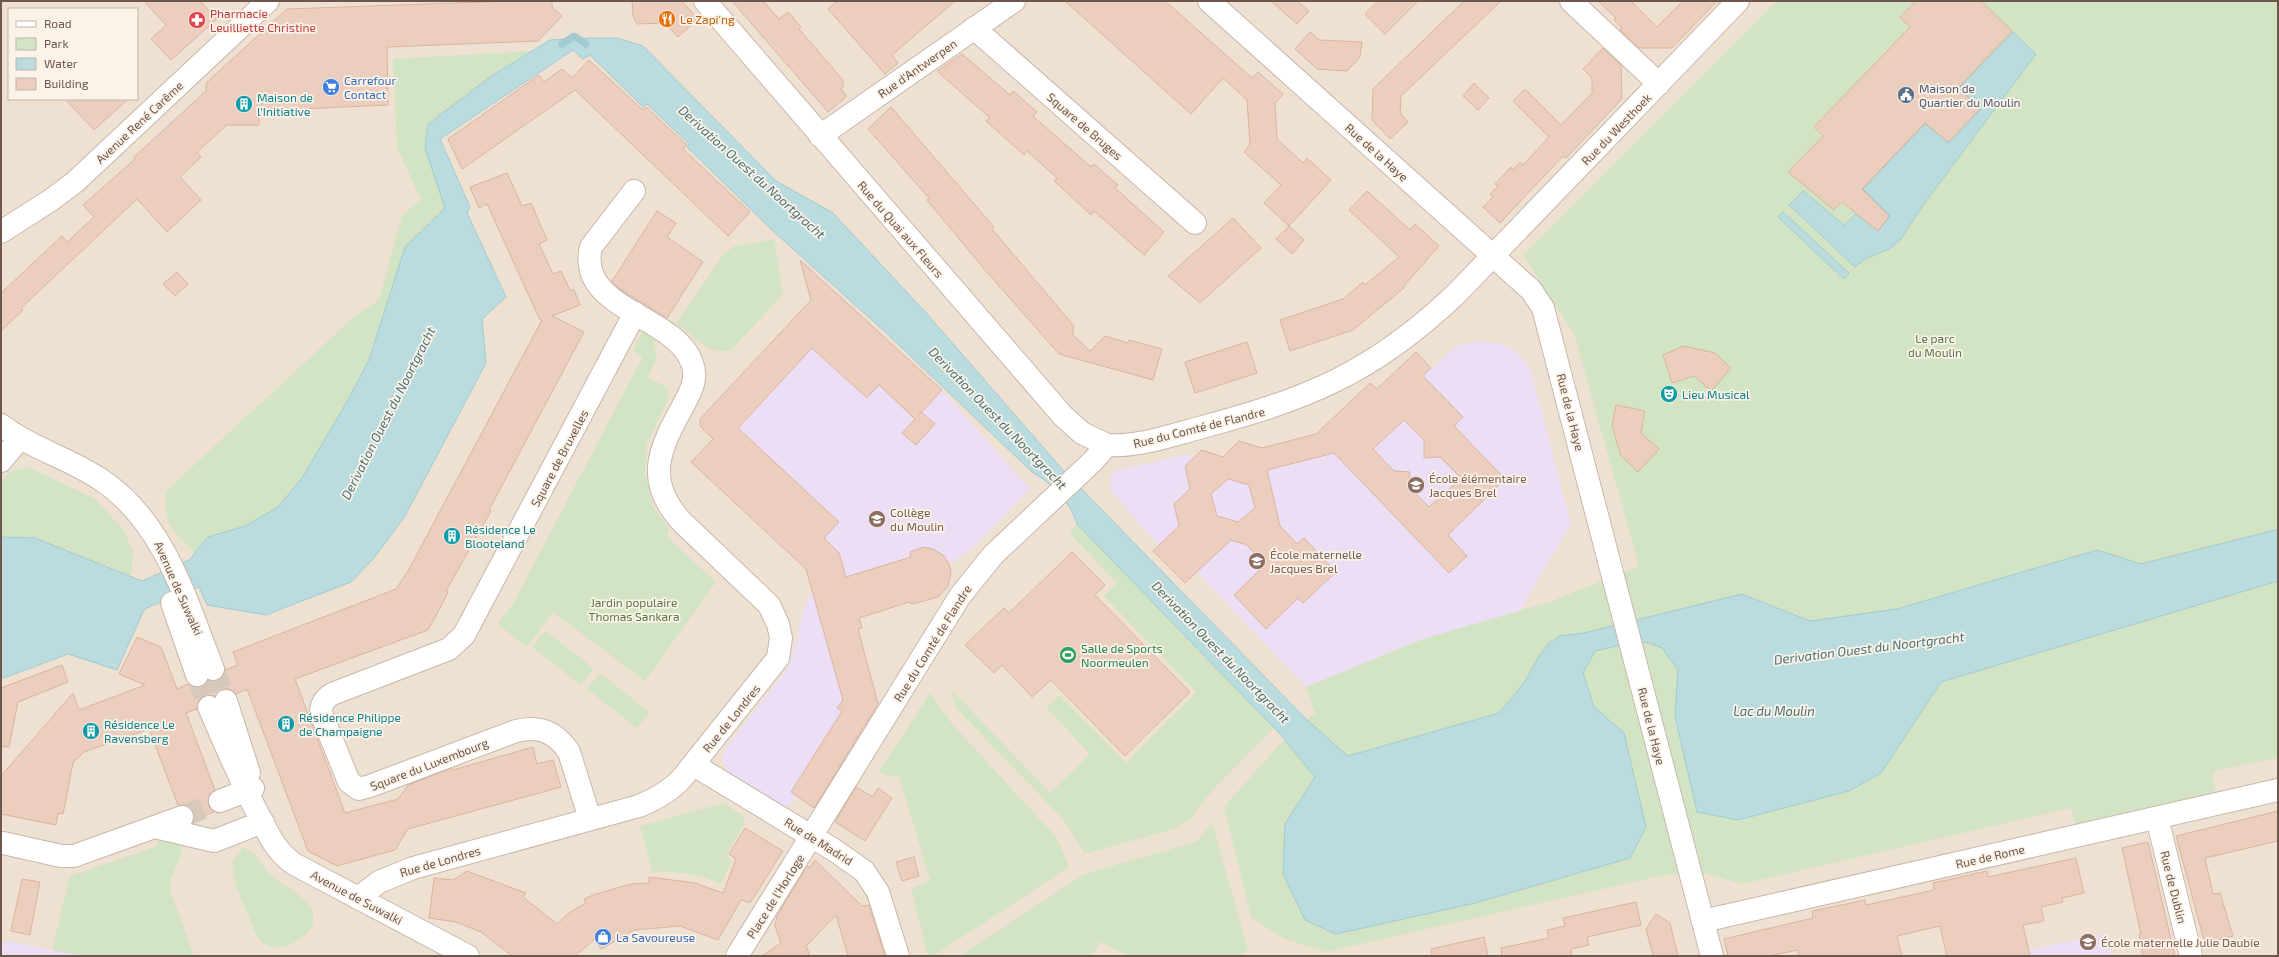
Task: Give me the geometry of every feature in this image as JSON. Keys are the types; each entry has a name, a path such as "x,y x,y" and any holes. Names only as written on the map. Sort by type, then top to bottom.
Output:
{"street":[{"name":"Avenue René Carême","path":"1,232 51,200 75,182 268,1"},
{"name":"Rue du Quai aux Fleurs","path":"705,1 1062,416 1082,433 1107,445"},
{"name":"Rue d'Antwerpen","path":"820,136 1014,1"},
{"name":"Rue de la Haye","path":"1209,1 1531,290 1543,308 1712,956"},
{"path":"1572,1 1659,84"},
{"name":"Rue du Westhoek","path":"1494,256 1738,1"},
{"name":"Square de Bruges","path":"974,28 1196,223"},
{"path":"634,192 595,240 589,255 592,271 600,288 610,298 635,313"},
{"name":"Rue du Comté de Flandre","path":"812,836 960,596 993,555 1087,466 1107,445 1138,444 1249,415 1280,405 1336,382 1383,355 1422,326 1494,256"},
{"name":"Rue de Londres","path":"358,898 379,882 413,868 649,802 672,788 694,765 775,663 781,645 778,624 765,600 682,522 672,510 661,489 659,469 660,454 667,436 693,387 694,374 692,362 686,351 676,341 635,313"},
{"name":"Square de Bruxelles","path":"458,643 464,635 635,313"},
{"name":"Avenue de Suwalki","path":"1,425 20,438 95,476 120,494 136,511 156,536 165,567 205,672"},
{"path":"1,461 20,438"},
{"name":"Square du Luxembourg","path":"458,643 449,649 336,692 322,703 321,713 349,782 355,788 363,789 510,732 524,729 540,729 556,736 569,752 590,819"},
{"name":"Avenue de Suwalki","path":"218,704 249,790 262,822 275,847 287,859 468,956"},
{"name":"Rue de Madrid","path":"694,765 852,861 872,881 881,898 898,956"},
{"path":"220,802 249,790"},
{"name":"Rue de Rome","path":"1703,921 2278,790"},
{"path":"3,843 61,856 74,856 182,816"},
{"name":"Rue de Dublin","path":"2157,818 2191,956"},
{"path":"155,827 214,841 262,822"},
{"name":"Place de l'Horloge","path":"737,956 812,836"}],"shaded area":[{"path":"1,1 2278,1 2278,956 1,956"},
{"name":"Collège du Moulin","path":"800,260 942,390 1030,489 972,549 949,564 951,573 950,581 938,597 912,604 909,602 859,618 862,628 858,630 877,699 880,701 813,807 796,796 788,809 728,771 722,759 726,748 788,668 797,641 801,617 812,589 808,557 800,564 691,462 713,439 697,423 811,300"},
{"name":"École élémentaire Jacques Brel","path":"1477,341 1499,343 1515,351 1524,359 1531,371 1571,524 1519,612 1412,643 1306,687 1197,572 1185,582 1153,550 1158,545 1110,489 1112,472 1188,454 1193,458 1202,450 1223,457 1239,441 1263,448 1316,434 1370,383 1377,389 1416,352 1432,368 1456,347"},
{"name":"École maternelle Julie Daubie","path":"2106,933 2112,956 2003,956"},
{"path":"1,940 52,950 83,956 1,956"}],"green space":[{"name":"Le parc du Moulin","path":"1776,1 2278,1 2278,758 2213,771 2215,793 2075,824 2071,808 1742,884 1707,874 1664,875 1326,952 1285,939 1251,918 1224,807 1277,747 1315,713 1306,687 1423,639 1549,602 1639,566 1574,334 1523,255"},
{"path":"531,51 493,75 428,124 425,148 445,208 405,247 369,360 348,400 302,478 278,507 245,526 208,537 195,553 175,533 168,520 165,503 166,491 357,314 379,300 402,215 421,200 397,147 393,59"},
{"path":"774,239 783,295 730,351 711,350 676,324 724,253 735,246"},
{"name":"Jardin populaire Thomas Sankara","path":"644,329 657,336 654,342 657,357 648,377 669,389 667,401 647,444 645,471 653,507 669,528 667,537 716,582 645,681 553,612 527,647 497,624 513,604 643,356 633,351"},
{"path":"28,467 95,499 122,528 133,550 131,576 35,538 1,537 1,481 11,471"},
{"path":"1077,524 1274,727 1211,792 1191,818 1177,828 1085,854 1063,819 956,708 951,689 1050,793 1090,754 1046,708 1059,695 1126,763 1196,692 1104,596 1117,583 1069,533"},
{"path":"545,630 594,669 581,685 532,647"},
{"path":"600,673 649,712 637,728 587,689"},
{"path":"930,693 953,725 1057,838 1069,867 933,956 928,956 911,889 930,880 899,776 888,776 879,771"},
{"path":"724,803 742,815 745,823 726,856 731,860 722,884 687,874 652,872 640,826"},
{"path":"1212,823 1248,950 1240,956 1129,956 1100,942 1092,956 960,956 1084,874 1196,842"},
{"path":"156,835 182,840 182,852 171,879 171,892 194,956 83,956 52,950 70,876 158,846"},
{"path":"243,848 251,851 274,878 298,894 309,903 313,909 313,926 296,942 282,947 274,947 267,945 260,940 256,934 239,894 233,874 233,860"}],"water":[{"path":"2013,32 2036,54 1921,208 1901,239 1889,249 1865,259 1855,267 1789,205 1803,191 1844,225 1856,214 1878,231 1890,216 1863,189 1925,124 1949,143 1981,109 1959,88"},
{"name":"Lac du Moulin","path":"617,38 643,46 776,181 833,213 928,315 1062,469 1308,721 1348,756 1499,713 1524,683 1539,656 1549,643 1560,636 1584,633 1742,594 1810,621 1897,609 2097,550 2141,564 2275,530 2278,531 2278,581 1941,682 1881,773 1849,791 1738,820 1697,812 1675,716 1678,670 1662,648 1647,642 1630,643 1595,651 1583,673 1594,707 1624,733 1646,827 1630,858 1475,903 1336,934 1305,920 1283,874 1285,824 1315,777 1279,733 1077,524 1070,508 1054,488 1032,472 883,330 773,231 687,147 689,144 647,104 643,107 590,55 583,59 573,50 440,139 470,207 467,213 506,297 482,319 486,363 405,516 374,558 351,582 266,615 207,605 199,587 151,606 144,610 117,670 68,654 1,679 1,537 35,538 142,581 189,560 208,537 245,526 278,507 302,478 348,400 369,360 405,247 445,208 425,148 428,124 493,75 550,40"},
{"path":"1783,212 1849,273 1844,279 1778,217"}],"building":[{"path":"144,1 200,1 217,19 171,60 151,39 166,25"},
{"path":"510,1 552,1 552,7 562,16 538,41 387,47 388,105 259,111 259,125 227,125 197,152 201,157 180,177 201,200 167,232 137,199 21,308 23,310 1,331 1,293 62,236 67,242 94,217 83,205 135,159 134,157 206,91 206,83 287,9"},
{"name":"Le Zapi'ng","path":"632,1 682,1 698,19 678,37 665,23 637,24 633,16"},
{"path":"732,1 763,1 779,19 788,12 801,27 799,29 843,80 843,87 841,89 847,96 828,112"},
{"path":"837,1 955,1 892,55 898,63 885,74 828,9"},
{"path":"1065,1 1165,1 1252,78 1258,72 1283,94 1275,103 1277,139 1303,163 1307,158 1331,180 1289,226 1264,203 1281,185 1244,152 1250,144 1247,100 1223,78 1191,114"},
{"path":"1271,1 1297,1 1309,11 1297,24"},
{"path":"1378,1 1418,1 1385,34 1365,14"},
{"path":"1464,1 1501,1 1401,96 1400,113 1408,122 1390,139 1372,120 1373,89"},
{"path":"1598,1 1631,1 1657,27 1683,1 1717,1 1672,48 1639,48 1620,30 1622,28 1614,20 1616,18"},
{"path":"1916,1 1981,1 2012,31 1958,88 1980,109 1948,142 1925,123 1862,189 1889,216 1878,231 1842,202 1834,210 1788,172 1823,136 1814,127 1910,27 1900,17"},
{"path":"1310,32 1319,40 1362,42 1360,57 1347,71 1317,69 1295,49"},
{"path":"1603,48 1621,65 1622,99 1566,158 1563,156 1500,223 1483,207 1493,197 1490,194 1498,186 1495,184 1511,167 1513,170 1520,162 1523,165 1549,137 1513,101 1525,89 1561,125 1592,93 1592,78 1583,69"},
{"path":"962,54 1010,95 1013,91 1037,112 1033,116 1091,167 1094,164 1118,185 1115,188 1164,232 1144,255 1094,211 1091,215 1054,181 1057,178 1027,151 1024,155 986,121 990,118 937,71"},
{"path":"589,60 643,110 646,107 687,145 683,149 750,212 728,236 575,90 462,169 448,139 539,75 544,82 562,69 572,78"},
{"path":"1474,83 1489,98 1478,110 1463,96"},
{"path":"66,100 127,100 94,130"},
{"path":"891,107 994,227 992,229 1074,326 1072,334 1090,351 1105,336 1128,343 1129,340 1162,349 1153,380 1059,354 985,270 927,200 929,198 868,129"},
{"path":"507,173 522,206 531,203 547,240 539,244 553,274 561,271 570,290 574,290 580,305 552,316 584,332 489,510 491,511 446,591 448,592 428,630 295,679 345,813 398,799 408,785 452,768 453,770 533,747 537,764 553,760 561,787 408,829 395,850 337,866 308,851 247,689 236,694 229,689 223,689 215,696 204,696 199,700 197,709 186,713 215,790 210,794 208,800 209,806 214,812 194,819 190,808 185,805 178,805 149,729 84,752 73,763 63,814 58,813 56,825 1,814 1,776 73,693 79,710 145,685 119,674 137,637 161,647 177,689 188,684 194,687 201,687 208,680 218,680 223,677 225,670 238,665 233,652 396,589 408,571 542,320 540,320 487,204 479,208 470,187"},
{"path":"1367,191 1410,230 1415,224 1439,246 1403,287 1404,288 1353,330 1290,351 1280,320 1343,299 1363,282 1365,285 1399,257 1349,210"},
{"path":"657,211 676,223 667,237 703,262 667,318 620,289 612,281"},
{"path":"1233,218 1261,248 1200,303 1168,276"},
{"path":"1289,226 1304,240 1292,254 1276,239"},
{"path":"800,260 942,390 921,412 935,424 916,445 902,433 915,419 879,385 867,398 812,348 738,428 839,522 824,538 839,553 846,577 911,557 910,552 924,547 933,549 944,556 949,564 951,573 948,586 938,597 912,604 909,602 859,618 862,628 858,629 878,704 814,808 791,792 842,711 837,708 843,700 806,569 691,462 713,439 700,426 700,419 811,300"},
{"path":"177,272 188,284 175,296 163,284"},
{"path":"1247,342 1257,373 1195,393 1185,362"},
{"path":"1684,346 1715,353 1731,368 1711,391 1694,376 1672,383 1663,355"},
{"path":"1416,352 1431,368 1423,376 1463,417 1454,426 1505,479 1448,535 1467,556 1449,573 1334,453 1267,470 1280,526 1297,544 1304,538 1336,572 1303,603 1298,598 1266,629 1234,595 1265,565 1247,545 1231,540 1185,583 1153,551 1179,526 1174,504 1190,489 1185,466 1202,450 1223,457 1239,441 1262,448 1316,434 1370,383 1377,389","holes":["1404,420 1424,440 1424,458 1440,457 1461,478 1429,507 1409,487 1410,472 1394,471 1373,449","1228,479 1249,485 1255,508 1238,522 1217,516 1211,494"]},
{"path":"1616,405 1645,411 1641,433 1659,449 1638,472 1621,456 1612,426"},
{"name":"Salle de Sports Noormeulen","path":"1072,552 1105,585 1095,595 1190,692 1125,756 1051,680 1032,697 1002,665 994,673 965,645 1004,608 1009,613"},
{"path":"62,665 68,682 18,702 9,747 1,746 1,688"},
{"path":"856,787 873,797 878,788 892,798 865,841 835,822"},
{"path":"2278,811 2278,841 2205,858 2213,894 2220,893 2233,936 2205,944 2176,836"},
{"path":"745,828 783,851 750,903 741,900 718,940 680,926 634,930 601,949 595,939 575,956 512,956 481,932 456,922 429,918 434,878 453,880 467,871 526,893 523,897 557,924 570,912 586,903 584,899 631,884 649,883 649,877 695,883 723,893 736,859 729,854"},
{"path":"2148,842 2175,956 2143,956 2139,934 2141,934 2122,848"},
{"path":"914,857 919,876 902,881 896,862"},
{"path":"2076,858 2084,893 2062,898 2063,902 2041,907 2044,921 2023,925 2030,956 1947,956 1940,926 1897,936 1902,956 1799,956 1798,950 1769,956 1728,956 1724,939 1813,918 1812,911 1865,900 1866,905 1934,890 1933,883 1987,871 1988,877"},
{"path":"815,860 862,906 869,905 885,956 848,956 836,915 806,946 810,956 762,956 781,943 775,926 777,916 807,866 810,868"},
{"path":"22,879 40,882 30,935 11,931"},
{"path":"1636,902 1641,925 1587,937 1589,945 1571,949 1572,956 1502,956 1501,948 1549,938 1547,930 1565,926 1563,918"},
{"path":"1656,914 1670,923 1678,956 1653,956 1646,929"},
{"path":"1484,937 1488,956 1432,956 1431,949"}],"waterway":[{"name":"Derivation Ouest du Noortgracht","path":"562,44 574,36 586,44"}],"tunnel":[{"path":"213,669 226,701"},
{"path":"197,675 209,707"},
{"path":"182,817 220,801"}],"place":[{"name":"Le Zapi'ng","path":"667,19"},
{"name":"Pharmacie Leuilliette Christine","path":"197,20"},
{"name":"Carrefour Contact","path":"331,87"},
{"name":"Maison de Quartier du Moulin","path":"1906,95"},
{"name":"Maison de l'Initiative","path":"244,104"},
{"name":"Lieu Musical","path":"1669,394"},
{"name":"École élémentaire Jacques Brel","path":"1416,485"},
{"name":"Collège du Moulin","path":"877,519"},
{"name":"Résidence Le Blooteland","path":"452,536"},
{"name":"École maternelle Jacques Brel","path":"1257,561"},
{"name":"Salle de Sports Noormeulen","path":"1068,655"},
{"name":"Résidence Philippe de Champaigne","path":"286,724"},
{"name":"Résidence Le Ravensberg","path":"91,731"},
{"name":"La Savoureuse","path":"603,937"},
{"name":"École maternelle Julie Daubie","path":"2088,942"}]}
